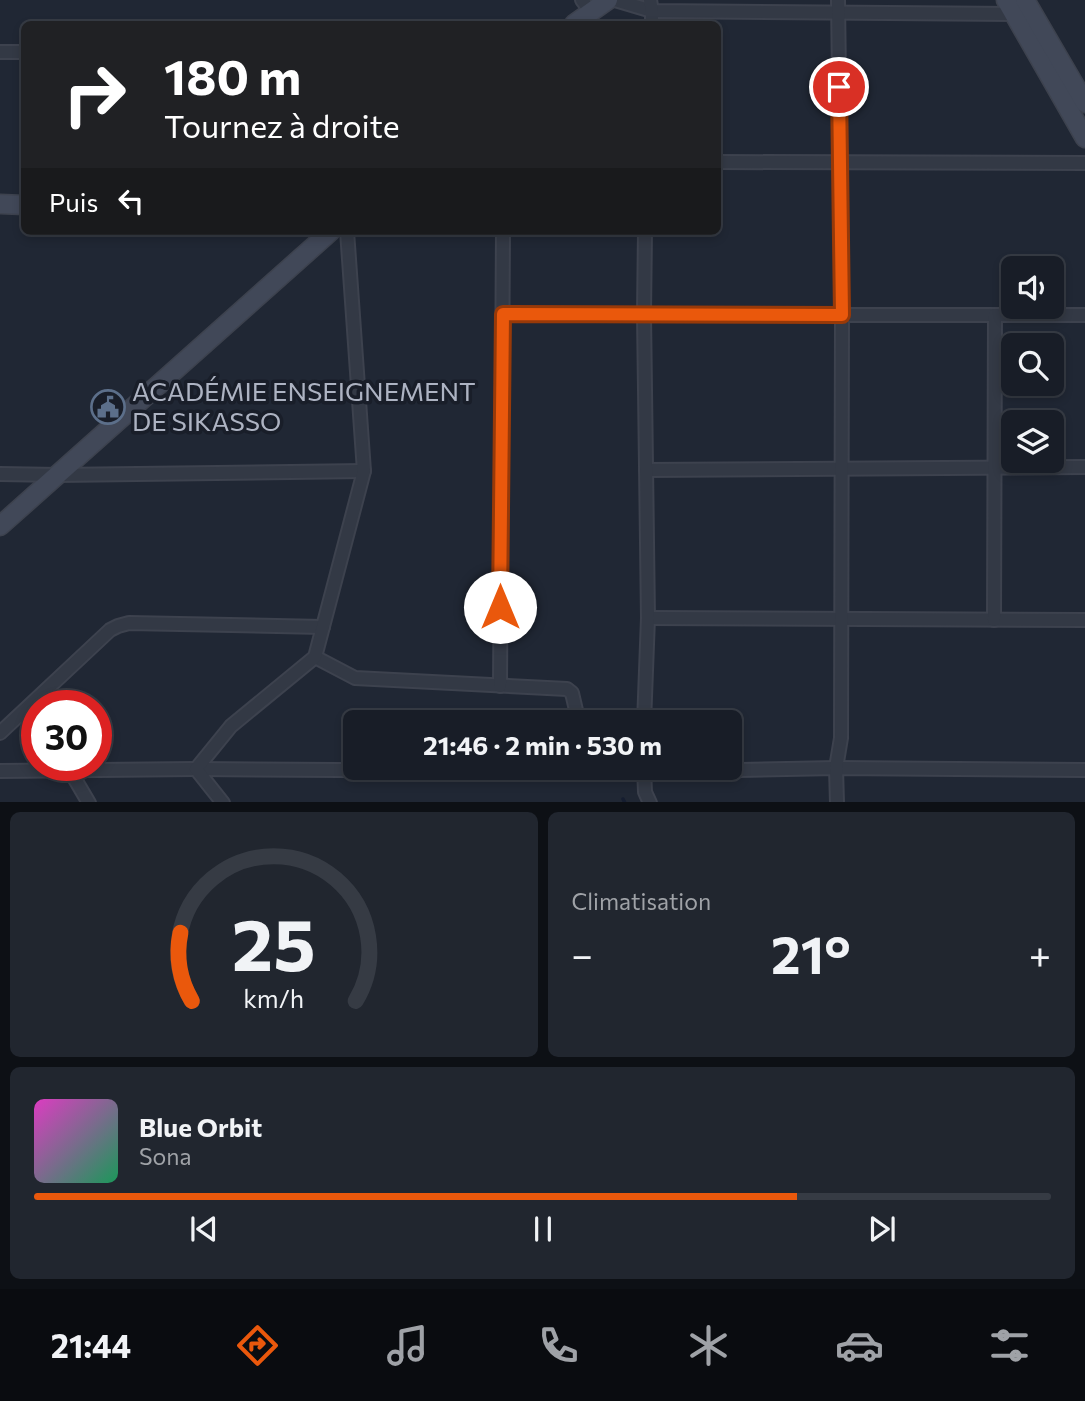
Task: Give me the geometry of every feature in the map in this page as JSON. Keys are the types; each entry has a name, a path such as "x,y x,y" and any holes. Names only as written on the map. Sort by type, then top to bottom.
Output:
{"main road":[{"path":"576,21 587,6 608,0"},
{"path":"1015,5 1085,103"},
{"path":"1015,5 1085,138"},
{"path":"0,204 21,205"},
{"path":"0,526 327,235"}],"street":[{"path":"615,0 651,5 1015,5"},
{"path":"837,802 836,768 841,738 842,315 838,7"},
{"path":"0,52 21,52"},
{"path":"721,162 1085,163"},
{"path":"196,769 231,726 315,657 364,471 347,235"},
{"path":"500,686 503,235"},
{"path":"644,710 648,618 645,235"},
{"path":"503,314 1085,315"},
{"path":"994,620 995,315"},
{"path":"646,470 1085,467"},
{"path":"0,474 364,471"},
{"path":"648,618 1085,620"},
{"path":"0,733 110,630 118,626 129,623 323,628"},
{"path":"315,657 355,678 567,689 572,693 576,710"},
{"path":"112,769 343,769"},
{"path":"196,769 222,802"},
{"path":"742,769 1085,770"},
{"path":"0,771 21,770"},
{"path":"644,780 645,792 650,802"},
{"path":"76,781 88,802"}],"place":[{"name":"ACADÉMIE ENSEIGNEMENT DE SIKASSO","path":"108,407"}],"route":[{"path":"500,607 503,314 842,315 839,87"}]}
